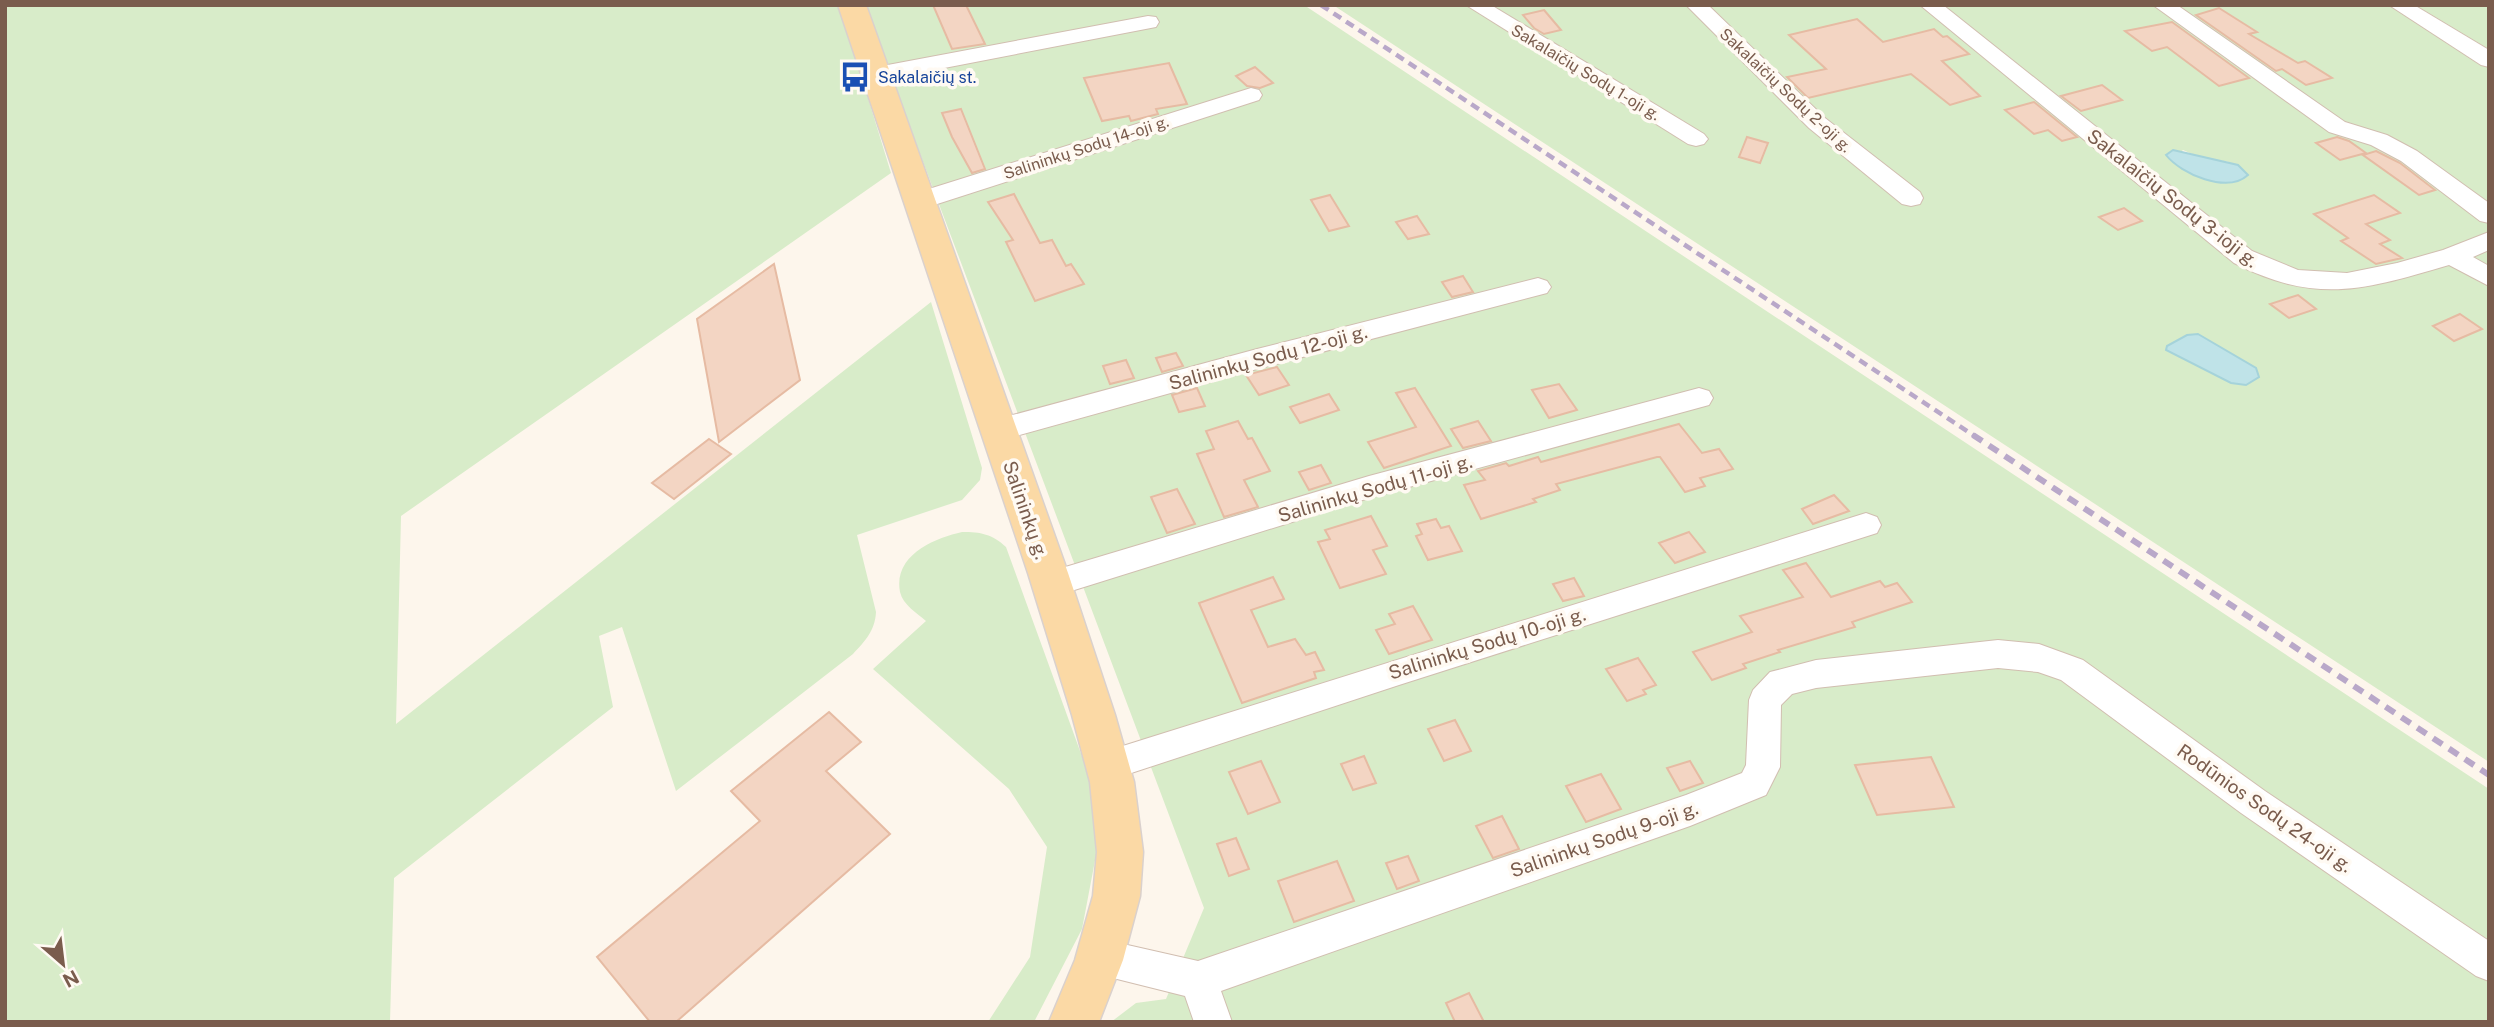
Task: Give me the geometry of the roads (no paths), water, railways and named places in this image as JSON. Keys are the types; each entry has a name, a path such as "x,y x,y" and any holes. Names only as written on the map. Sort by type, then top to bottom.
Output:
{"main road":[{"name":"Salininkų g.","path":"852,5 922,200 1052,584 1110,765 1117,808 1120,854 1116,900 1101,957 1074,1022"}],"street":[{"name":"Sakalaičių Sodų 1-oji g.","path":"1476,5 1696,139"},
{"name":"Sakalaičių Sodų 2-oji g.","path":"1696,5 1817,122 1911,198"},
{"name":"Sakalaičių Sodų 3-ioji g.","path":"1930,5 2257,266 2307,283 2323,285 2362,281 2452,256 2489,240"},
{"path":"2163,5 2337,127 2379,140 2409,156 2489,215"},
{"path":"2399,5 2489,60"},
{"path":"877,74 1148,22"},
{"name":"Salininkų Sodų 14-oji g.","path":"922,200 1251,95"},
{"path":"2452,256 2489,277"},
{"name":"Salininkų Sodų 12-oji g.","path":"998,430 1257,359 1538,287"},
{"name":"Salininkų Sodų 11-oji g.","path":"1052,584 1369,487 1699,398"},
{"name":"Salininkų Sodų 10-oji g.","path":"1110,765 1866,525"},
{"name":"Salininkų Sodų 9-oji g.","path":"1198,980 1690,810 1754,785 1763,767 1765,699 1782,682 1816,674 1998,654 2039,658"},
{"name":"Rodūnios Sodų 24-oji g.","path":"2039,658 2072,670 2097,686 2253,802 2489,963"},
{"path":"1101,957 1198,980 1213,1022"}],"water":[{"path":"2173,150 2238,165 2248,175 2228,183 2193,175 2166,155"},
{"path":"2198,334 2256,368 2259,377 2246,385 2231,383 2166,350 2167,346 2187,335"}],"railway":[{"path":"1321,5 1976,437"},
{"path":"1973,435 2489,775"}],"place":[{"name":"Sakalaičių st.","path":"855,77"}]}
